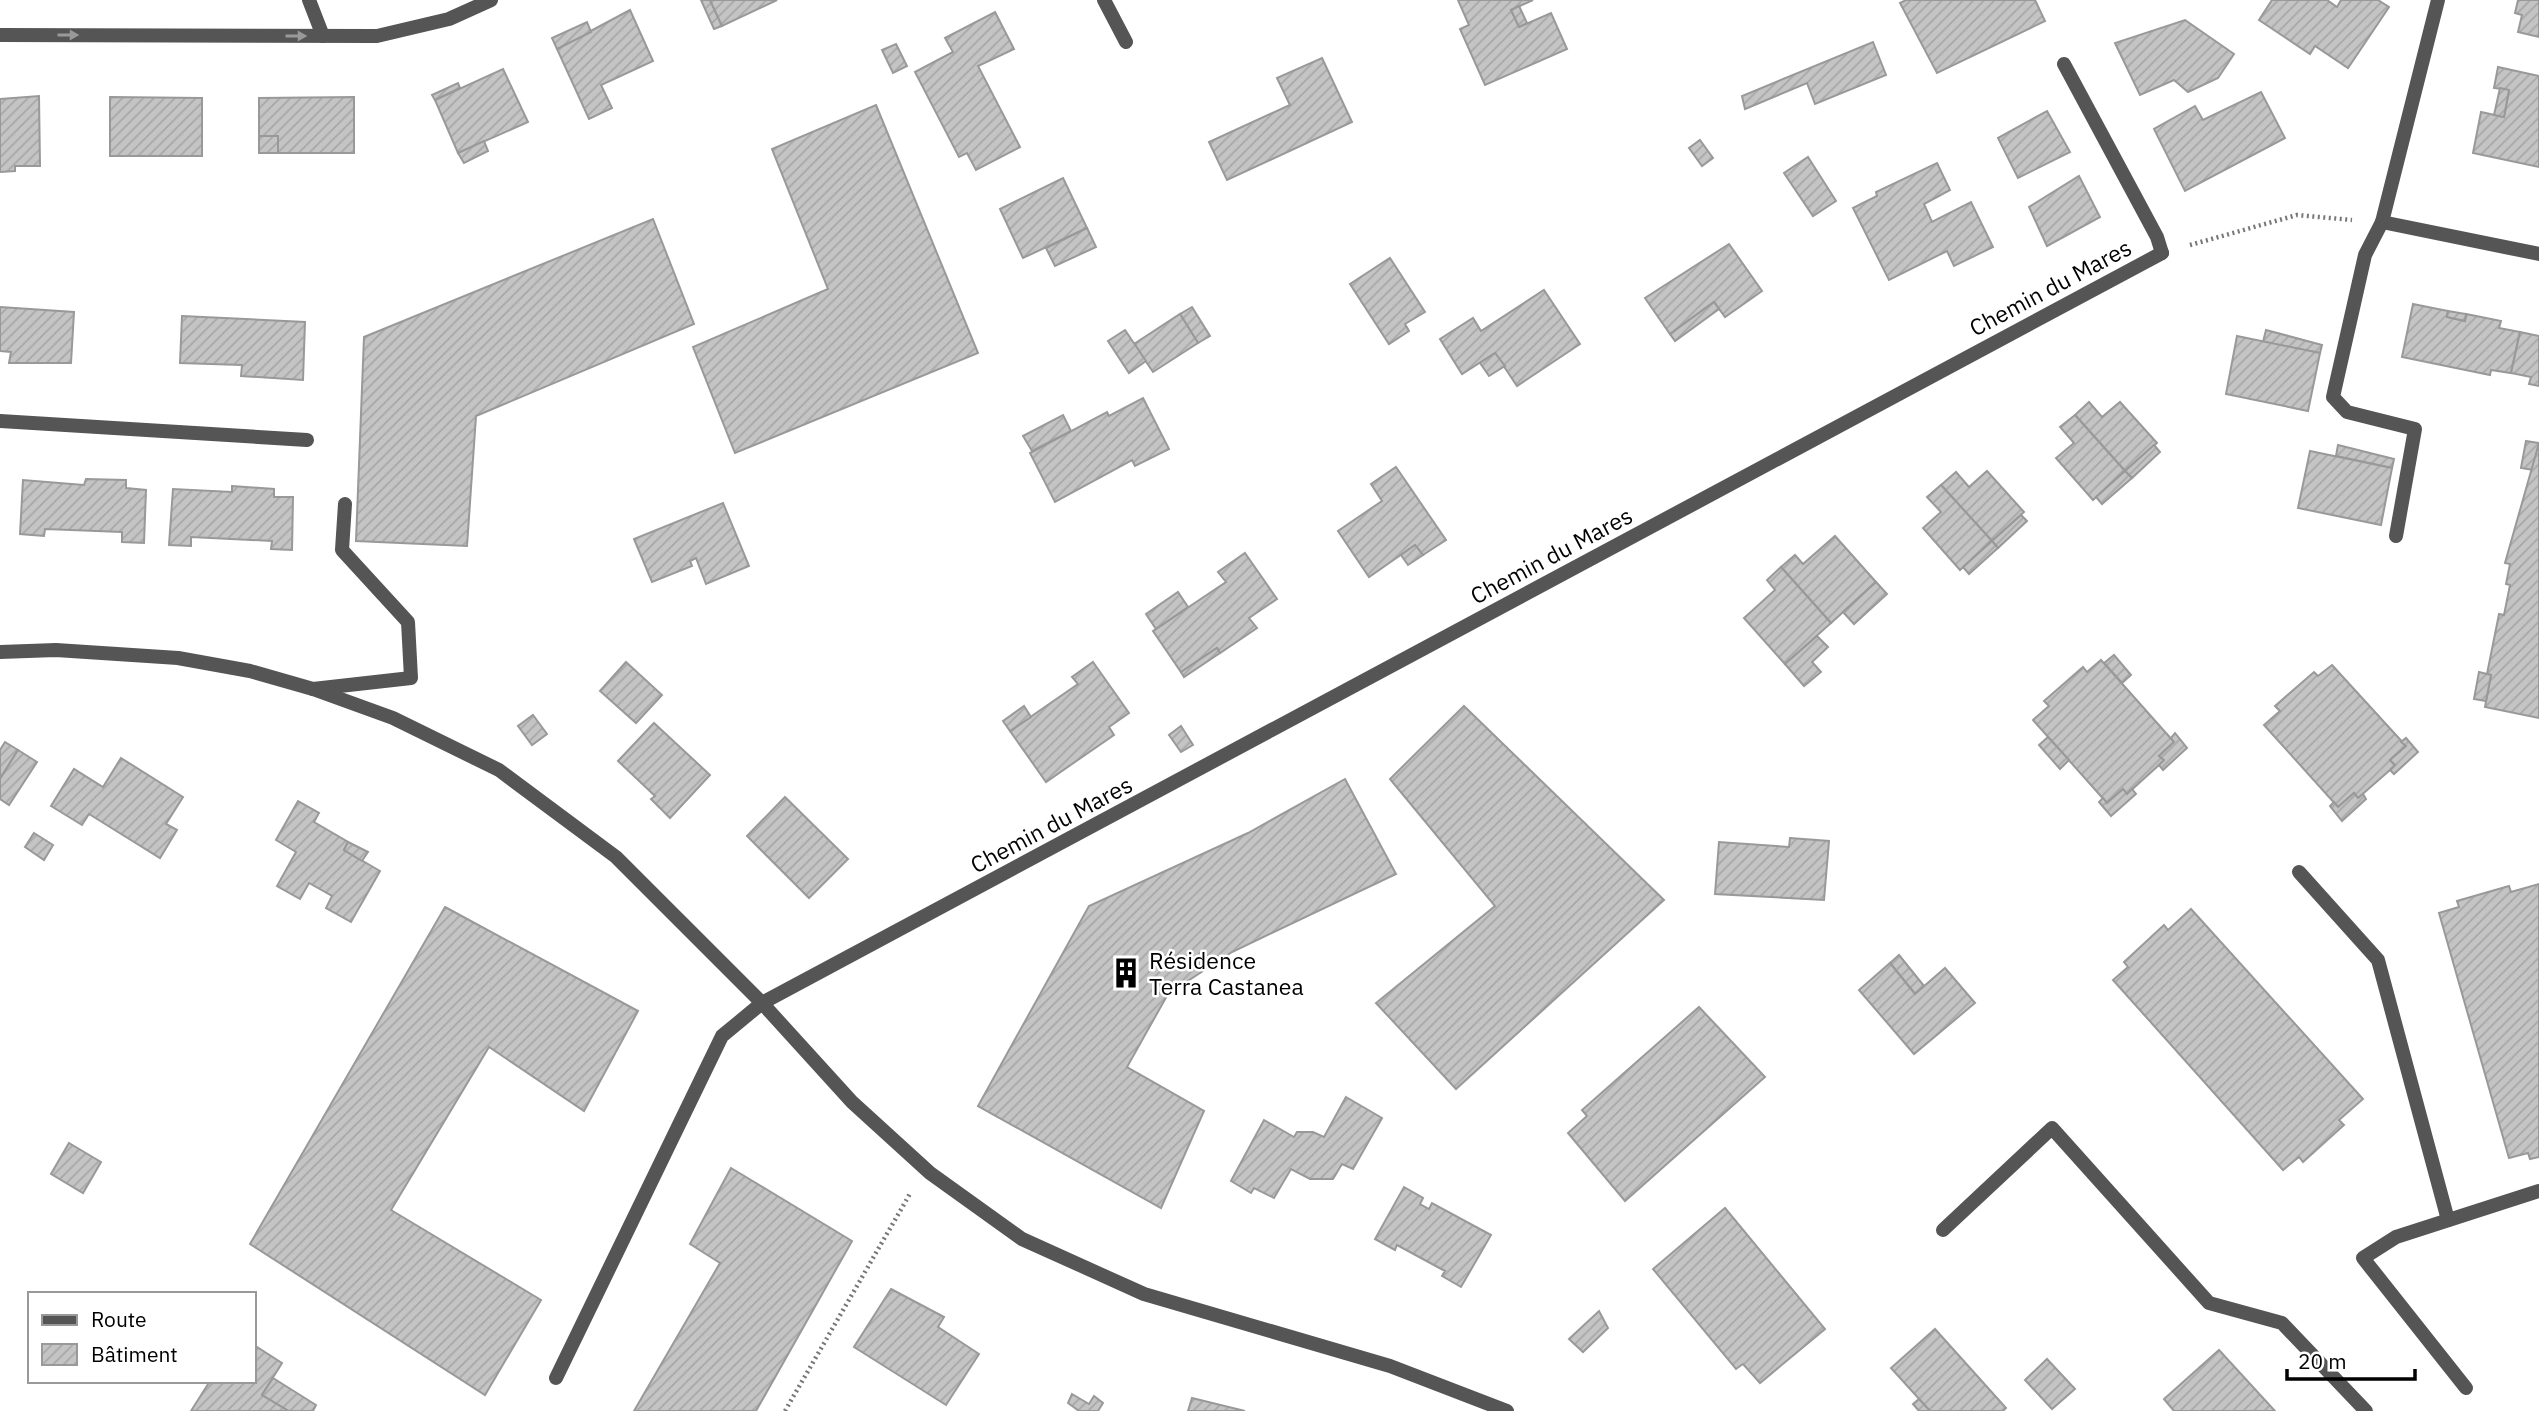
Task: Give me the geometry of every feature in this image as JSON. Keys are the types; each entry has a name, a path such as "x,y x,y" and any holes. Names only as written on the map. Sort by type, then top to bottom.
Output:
{"street":[{"path":"309,0 323,36"},
{"path":"0,35 377,36 449,19 491,0"},
{"path":"1104,0 1126,42"},
{"path":"2396,536 2415,429 2347,412 2333,397 2365,255 2382,222 2438,0"},
{"path":"2064,64 2157,237 2162,253"},
{"path":"2382,222 2539,254"},
{"name":"Chemin du Mares","path":"556,1378 722,1036 762,1003 2162,253"},
{"path":"0,421 307,440"},
{"path":"313,689 411,678 408,622 342,550 345,504"},
{"path":"0,652 56,650 178,658 250,671 313,689 393,718 499,769 616,858 762,1003 852,1102 925,1167 1022,1239 1144,1294 1390,1366 1507,1411"},
{"path":"2299,872 2378,960 2448,1220"},
{"path":"1943,1230 2052,1128 2209,1303 2282,1323 2366,1411"},
{"path":"2466,1388 2363,1258 2396,1237 2539,1191"}],"path":[{"name":"Chemin du Mares","path":"2162,253 2297,215 2382,222"},
{"path":"785,1411 925,1167"}],"building":[{"path":"701,0 710,0 722,26 714,29"},
{"path":"710,0 777,0 722,26"},
{"path":"1458,0 1533,0 1511,10 1519,27 1551,13 1567,49 1485,85 1460,29 1469,25"},
{"path":"1906,0 2035,0 2045,21 1937,73 1900,3"},
{"path":"2272,0 2327,0 2337,7 2341,0 2378,0 2389,7 2348,68 2315,46 2310,54 2259,20"},
{"path":"2518,0 2539,0 2539,37 2518,32 2522,15 2515,13"},
{"path":"1519,6 1527,23 1519,27 1511,10"},
{"path":"630,10 653,61 601,85 612,108 589,119 557,49"},
{"path":"995,12 1014,49 978,66 1020,147 976,170 967,153 959,157 915,72 953,52 945,38"},
{"path":"2185,20 2234,54 2218,78 2188,92 2174,80 2140,95 2115,43"},
{"path":"587,22 591,32 557,49 552,38"},
{"path":"1873,42 1886,75 1815,104 1807,83 1745,109 1742,96"},
{"path":"896,44 907,66 893,73 882,50"},
{"path":"1322,58 1352,122 1227,180 1209,142 1290,105 1277,78"},
{"path":"2498,67 2539,76 2539,167 2473,153 2481,112 2504,117 2509,90 2494,88"},
{"path":"503,69 528,122 458,153 435,100"},
{"path":"458,83 460,88 435,100 432,95"},
{"path":"2500,88 2509,90 2504,117 2494,115"},
{"path":"2261,92 2285,138 2185,191 2154,129 2195,106 2203,120"},
{"path":"39,96 40,166 15,166 15,171 0,172 0,99"},
{"path":"110,97 202,98 202,156 110,156"},
{"path":"354,97 354,153 278,153 278,136 259,136 259,98"},
{"path":"876,105 978,353 735,453 693,347 828,289 772,149"},
{"path":"2047,111 2070,152 2018,178 1998,138"},
{"path":"259,136 278,136 278,153 259,153"},
{"path":"1700,140 1713,158 1702,166 1689,148"},
{"path":"484,141 488,151 464,163 458,153"},
{"path":"1808,157 1836,201 1813,216 1784,173"},
{"path":"1937,163 1950,190 1924,204 1932,222 1971,202 1993,247 1954,266 1947,251 1889,280 1853,208 1877,196 1876,192"},
{"path":"2079,176 2100,217 2047,246 2029,207"},
{"path":"1063,178 1087,228 1023,258 1000,209"},
{"path":"653,219 694,324 476,416 467,546 356,541 364,337"},
{"path":"1087,228 1096,247 1055,266 1046,248"},
{"path":"1729,244 1762,291 1725,317 1714,302 1670,334 1645,298"},
{"path":"1390,258 1425,312 1405,324 1409,331 1389,344 1350,284"},
{"path":"1544,290 1580,344 1517,386 1495,353 1462,374 1440,339 1473,318 1481,331"},
{"path":"1714,302 1719,309 1675,341 1670,334"},
{"path":"2413,304 2448,311 2447,317 2465,321 2466,314 2501,321 2499,328 2520,332 2511,373 2491,370 2490,375 2402,357"},
{"path":"0,307 74,312 71,363 9,363 11,352 0,351"},
{"path":"1192,307 1210,336 1198,343 1180,314"},
{"path":"2448,311 2466,314 2465,321 2447,317"},
{"path":"1180,314 1198,343 1153,372 1134,344"},
{"path":"182,316 305,322 303,380 241,376 242,365 180,363"},
{"path":"1125,330 1146,361 1129,373 1108,341"},
{"path":"2266,330 2322,345 2320,353 2263,342"},
{"path":"2520,332 2539,336 2539,386 2529,384 2531,377 2511,373"},
{"path":"2237,336 2320,353 2308,411 2226,394"},
{"path":"1495,353 1505,366 1489,376 1480,363"},
{"path":"1143,398 1169,449 1135,466 1132,460 1055,502 1030,453 1107,412 1109,416"},
{"path":"2089,402 2102,417 2120,402 2157,443 2125,471 2075,415"},
{"path":"1063,415 1071,431 1032,451 1023,436"},
{"path":"2075,415 2125,471 2093,500 2056,458 2074,443 2060,427"},
{"path":"2526,441 2539,443 2534,470 2521,468"},
{"path":"2539,443 2539,718 2485,707 2491,675 2487,674 2499,614 2504,615 2510,585 2506,584 2510,564 2505,563"},
{"path":"2154,445 2160,452 2132,478 2125,471"},
{"path":"2338,445 2394,459 2392,468 2336,456"},
{"path":"2310,451 2392,468 2381,525 2298,508"},
{"path":"1396,467 1446,540 1423,555 1415,545 1369,577 1338,531 1382,501 1371,484"},
{"path":"1987,471 2024,512 1992,541 1941,485 1956,472 1969,487"},
{"path":"2125,471 2132,478 2102,504 2096,497"},
{"path":"86,479 126,480 126,488 146,490 144,543 122,542 122,532 45,529 44,536 20,534 23,480 84,485"},
{"path":"1941,485 1992,541 1960,570 1923,528 1941,512 1927,497"},
{"path":"232,486 274,489 274,497 293,497 292,550 271,549 272,541 191,537 191,546 169,545 173,489 232,492"},
{"path":"723,503 749,566 706,584 696,558 690,561 692,566 652,582 634,539"},
{"path":"2021,515 2027,521 1998,548 1992,541"},
{"path":"1835,536 1876,582 1831,623 1781,567 1795,555 1803,564"},
{"path":"1992,541 1998,548 1969,574 1963,567"},
{"path":"1415,545 1423,555 1408,565 1401,555"},
{"path":"1245,553 1277,599 1249,618 1257,628 1220,653 1217,648 1181,672 1153,631 1226,582 1218,572"},
{"path":"1781,567 1831,623 1785,664 1744,618 1775,590 1767,580"},
{"path":"1876,582 1887,594 1854,624 1843,612"},
{"path":"1178,592 1188,607 1156,629 1146,614"},
{"path":"1817,636 1828,647 1812,662 1821,672 1804,686 1785,664"},
{"path":"1217,648 1220,653 1184,677 1181,672"},
{"path":"2114,655 2131,675 2122,683 2104,663"},
{"path":"2101,660 2174,742 2159,756 2164,760 2159,765 2127,794 2123,789 2107,803 2033,720 2049,706 2044,701 2083,667 2087,672"},
{"path":"626,662 662,695 636,723 600,691"},
{"path":"1093,662 1129,713 1109,727 1114,735 1046,782 1010,731 1078,684 1072,677"},
{"path":"2332,665 2406,746 2390,760 2395,765 2390,770 2358,798 2354,793 2338,807 2264,725 2280,711 2275,706 2314,672 2318,676"},
{"path":"2479,672 2491,675 2486,701 2474,699"},
{"path":"1024,706 1031,717 1010,731 1003,721"},
{"path":"1464,706 1664,900 1456,1089 1376,1003 1495,906 1390,779"},
{"path":"533,715 547,734 532,745 518,726"},
{"path":"654,723 710,775 670,818 651,799 655,796 618,761"},
{"path":"1181,726 1193,745 1181,752 1169,735"},
{"path":"2175,733 2187,748 2163,770 2159,765 2164,760 2159,756 2174,742 2171,738"},
{"path":"2048,737 2069,760 2060,769 2039,745"},
{"path":"2406,738 2418,752 2394,774 2390,770 2395,765 2390,760 2406,746 2401,742"},
{"path":"5,742 18,750 0,779 0,750"},
{"path":"18,750 37,762 9,805 0,799 0,779"},
{"path":"121,758 183,797 166,824 177,830 160,858 89,814 82,825 51,806 74,769 103,787"},
{"name":"Résidence Terra Castanea","path":"1345,779 1396,874 1232,952 1168,994 1127,1067 1204,1111 1161,1208 978,1106 1089,906 1248,833"},
{"path":"2123,789 2127,794 2132,789 2136,794 2111,816 2099,802 2103,798 2107,803"},
{"path":"2354,793 2358,798 2363,794 2366,799 2342,821 2330,806 2334,802 2338,807"},
{"path":"785,797 848,859 809,898 747,836"},
{"path":"298,801 319,813 314,822 348,842 344,850 380,871 351,922 326,908 332,896 309,883 300,899 277,886 296,852 276,840"},
{"path":"34,833 53,845 44,860 25,847"},
{"path":"1790,838 1829,841 1824,900 1715,894 1719,842 1789,847"},
{"path":"348,842 368,852 362,861 344,850"},
{"path":"2539,884 2539,1157 2530,1159 2528,1153 2509,1158 2439,913 2459,907 2457,901 2509,886 2511,892"},
{"path":"445,907 638,1011 584,1111 489,1047 391,1210 541,1300 485,1395 250,1244"},
{"path":"2191,909 2363,1099 2339,1120 2344,1125 2303,1162 2299,1157 2283,1170 2113,980 2128,967 2124,962 2164,925 2168,930"},
{"path":"1899,955 1924,986 1915,994 1890,963"},
{"path":"1890,963 1915,994 1945,968 1975,1003 1914,1054 1859,990"},
{"path":"1699,1007 1765,1077 1625,1201 1568,1133 1587,1116 1582,1110"},
{"path":"1346,1097 1382,1118 1353,1169 1342,1164 1333,1179 1310,1179 1291,1169 1274,1198 1254,1188 1251,1193 1231,1181 1264,1120 1294,1137 1297,1132 1313,1132 1324,1137"},
{"path":"69,1143 101,1162 83,1193 51,1174"},
{"path":"731,1168 852,1241 756,1411 634,1411 720,1263 690,1244"},
{"path":"1404,1187 1423,1198 1420,1204 1429,1209 1432,1203 1491,1235 1461,1287 1442,1276 1445,1271 1397,1245 1395,1250 1375,1239"},
{"path":"1725,1208 1825,1329 1760,1383 1743,1364 1736,1369 1653,1269"},
{"path":"891,1289 944,1317 938,1327 979,1354 946,1405 854,1347"},
{"path":"1599,1311 1608,1328 1583,1352 1569,1339"},
{"path":"1935,1329 2006,1408 2003,1411 1930,1411 1891,1368"},
{"path":"256,1346 282,1363 262,1395 289,1411 191,1411 209,1383 256,1383"},
{"path":"2219,1350 2275,1411 2174,1411 2164,1399"},
{"path":"2047,1359 2075,1389 2052,1409 2025,1380"},
{"path":"273,1378 316,1405 313,1411 289,1411 262,1395"},
{"path":"1072,1394 1089,1404 1094,1396 1103,1403 1098,1411 1079,1411 1068,1403"},
{"path":"1192,1398 1245,1411 1188,1411"},
{"path":"1919,1399 1930,1411 1919,1411 1913,1404"}],"place":[{"name":"Résidence Terra Castanea","path":"1126,973"}]}
